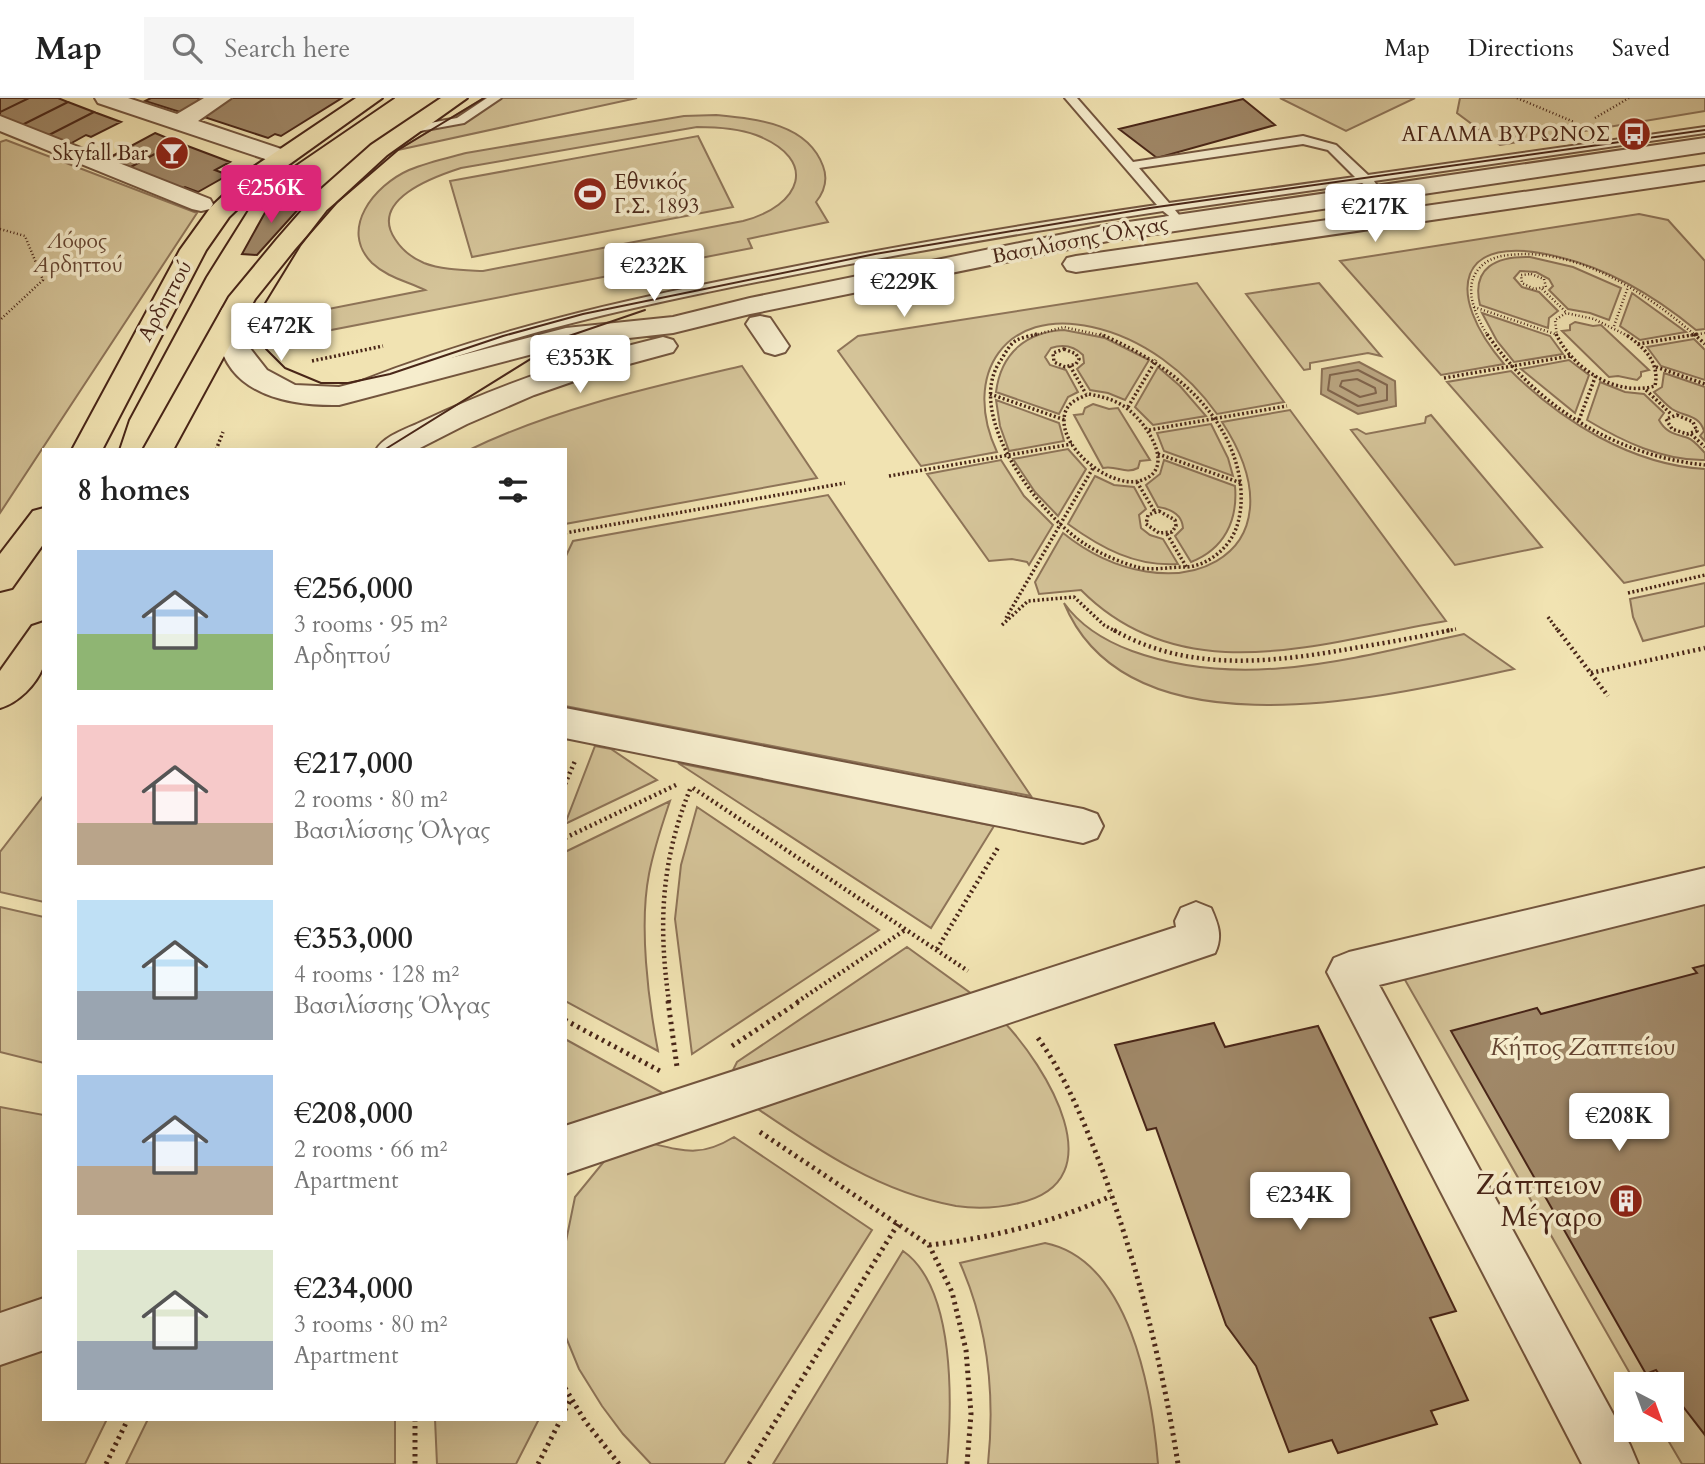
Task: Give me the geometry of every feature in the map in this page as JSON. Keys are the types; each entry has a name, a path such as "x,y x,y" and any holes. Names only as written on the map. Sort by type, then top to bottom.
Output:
{"main road":[{"name":"Αρδηττού","path":"88,448 193,250 220,212 250,182 282,157 371,98"},
{"path":"159,448 243,297 328,196 379,150 456,98"},
{"path":"0,579 42,522"},
{"path":"21,676 42,639"}],"street":[{"path":"106,98 282,157"},
{"path":"180,122 220,98"},
{"path":"0,123 201,204"},
{"name":"Βασιλίσσης Όλγας","path":"233,314 232,337 241,358 252,373 265,383 294,395 339,396 566,337 673,325 1172,214 1372,185 1705,145"},
{"name":"Βασιλίσσης Όλγας","path":"395,448 462,414 543,381 636,352 767,335 1038,270 1678,177 1703,185"},
{"path":"567,723 1083,825"},
{"path":"1611,1464 1349,972 1705,886"},
{"path":"567,1149 1200,939 1196,921"},
{"path":"0,1339 42,1325"}],"lane":[{"path":"409,130 460,121 495,98"},
{"path":"1071,98 1172,214"},
{"name":"Βασιλίσσης Όλγας","path":"1372,185 1705,130"},
{"path":"1130,166 1303,140 1332,147 1372,185"},
{"name":"Βασιλίσσης Όλγας","path":"339,396 398,370 549,322 650,299 937,242 1172,214"}],"path":[{"path":"1517,98 1584,125"},
{"path":"0,229 25,236 43,280 0,320"},
{"path":"1705,344 1665,311 1628,287 1565,261 1538,255 1506,255 1489,261 1477,271 1472,286 1474,307 1492,341 1540,392 1579,420 1640,451 1674,461 1705,465"},
{"path":"1541,289 1547,284 1541,277 1528,274 1520,277 1525,285 1541,289 1566,313"},
{"path":"1614,326 1628,287"},
{"path":"1474,307 1555,334 1571,356 1596,375 1621,387 1646,390 1672,415 1694,422 1697,431 1691,434 1679,433 1668,426 1666,419 1672,415"},
{"path":"1555,334 1555,320 1566,313 1586,314 1614,326 1638,344 1656,367 1705,384"},
{"path":"1072,327 1098,332 1125,342 1156,360 1193,392 1214,419 1230,448 1241,483 1241,512 1234,535 1225,548 1212,558 1187,568 1157,569 1126,562 1094,548 1060,525 1030,494 1005,455 994,426 990,394 995,370 1004,352 1026,335 1048,328 1072,327"},
{"path":"1638,344 1705,333"},
{"path":"1064,349 1075,353 1078,362 1070,366 1056,364 1051,358 1052,353 1064,349"},
{"path":"1444,379 1571,356"},
{"path":"1128,407 1156,360"},
{"path":"1070,366 1086,394"},
{"path":"1646,390 1657,383 1656,367"},
{"path":"1579,420 1596,375"},
{"path":"990,394 1065,420"},
{"path":"1086,394 1103,395 1128,407 1149,430 1158,454 1153,474 1138,482 1116,481 1093,468 1072,444 1065,420 1071,402 1086,394"},
{"path":"1149,430 1287,406"},
{"path":"217,448 223,432"},
{"path":"1691,434 1705,447"},
{"path":"889,476 1072,444"},
{"path":"1158,454 1241,483"},
{"path":"1093,468 1002,625 1028,601 1074,597 1111,629 1145,646 1189,659 1236,663 1327,653 1456,629"},
{"path":"1138,482 1155,512"},
{"path":"567,533 845,483"},
{"path":"1155,512 1167,513 1176,521 1175,529 1167,534 1154,532 1146,524 1146,517 1155,512"},
{"path":"1167,534 1187,568"},
{"path":"1628,593 1705,575"},
{"path":"1548,617 1608,696"},
{"path":"1591,673 1705,649"},
{"path":"567,837 683,781"},
{"path":"678,1072 660,909 668,854 691,787"},
{"path":"937,949 1019,813"},
{"path":"724,1051 905,930"},
{"path":"967,1464 971,1414 966,1350 959,1312 949,1284 929,1245 964,1241 1025,1227 1111,1196"},
{"path":"749,1464 898,1224"},
{"path":"567,1392 619,1464"},
{"path":"567,1406 571,1399"},
{"path":"106,1464 127,1421"},
{"path":"415,1421 415,1464"},
{"path":"538,1464 560,1421"}],"green space":[{"path":"484,98 637,98 398,150"},
{"path":"1280,98 1415,98 1346,131"},
{"path":"1460,98 1705,98 1705,111 1500,145 1457,113"},
{"path":"716,115 763,122 793,132 805,140 823,166 824,185 816,202 828,222 748,239 752,248 326,331 323,310 425,290 378,268 362,250 359,236 365,209 373,197 396,177 423,165 466,153 684,116","holes":["697,127 726,128 749,133 776,145 789,157 795,169 795,182 789,194 763,214 743,221 483,271 446,268 420,261 401,247 389,225 390,213 408,192 435,177 461,168"]},
{"name":"Εθνικός Γ.Σ. 1893","path":"698,136 733,207 472,257 450,181"},
{"name":"Λόφος Αρδηττού","path":"6,140 197,213 0,513 0,142"},
{"path":"1639,214 1668,220 1705,261 1705,329 1696,330 1665,306 1631,286 1578,262 1524,251 1498,252 1480,261 1470,274 1468,292 1473,314 1485,338 1504,364 1441,375 1340,261"},
{"path":"1530,257 1573,267 1621,288 1609,320 1568,309 1549,290 1553,286 1549,279 1536,272 1520,271 1514,278 1522,287 1539,292 1558,311 1549,318 1548,328 1480,305 1479,281 1489,266 1507,259"},
{"path":"1197,283 1284,402 1217,414 1178,371 1129,339 1092,327 1061,323 1035,327 1014,337 998,353 988,373 984,397 987,424 997,452 921,466 838,351 858,336"},
{"path":"1319,283 1381,356 1368,353 1310,363 1310,369 1304,370 1246,294"},
{"path":"1632,293 1686,332 1640,340 1620,326"},
{"path":"1482,313 1550,336 1563,354 1514,362 1497,341"},
{"path":"1575,322 1601,325 1649,370 1641,372 1637,380 1609,377 1562,331 1570,330 1570,325"},
{"path":"1064,330 1105,338 1149,360 1125,400 1090,390 1077,369 1084,363 1083,355 1064,346 1051,348 1045,357 1050,365 1066,370 1078,392 1068,397 1059,414 996,392 1003,366 1018,347 1038,335"},
{"path":"1694,339 1705,350 1705,380 1661,366 1647,347"},
{"path":"1569,360 1589,375 1575,413 1521,369"},
{"path":"742,366 817,478 567,524 567,448 473,448 535,422 637,391"},
{"path":"1158,367 1180,386 1206,416 1153,425 1135,407"},
{"path":"1511,371 1552,407 1599,437 1651,459 1705,469 1705,565 1624,583 1447,382"},
{"path":"1664,373 1705,387 1705,441 1700,436 1704,431 1699,422 1672,409 1654,392 1662,387"},
{"path":"1600,382 1625,392 1644,394 1664,413 1659,420 1665,428 1692,440 1705,453 1705,460 1674,457 1643,448 1587,420"},
{"path":"996,400 1059,423 1064,441 1009,451 1000,426"},
{"path":"1093,404 1109,409 1118,408 1150,460 1140,461 1138,468 1133,470 1103,468 1074,415 1083,414 1085,408"},
{"path":"1290,410 1446,621 1302,648 1255,652 1208,651 1163,641 1121,622 1081,590 1039,594 1035,582 1063,533 1104,559 1146,571 1184,572 1216,561 1239,540 1250,509 1245,469 1222,422"},
{"path":"1431,415 1542,547 1455,565 1351,430 1357,429 1366,434 1425,423 1426,417"},
{"path":"1211,424 1228,458 1233,476 1164,451 1157,433"},
{"path":"1068,449 1086,469 1058,516 1035,492 1013,459"},
{"path":"1001,460 1024,496 1053,525 1029,565 1027,562 1012,559 989,561 927,474"},
{"path":"1164,460 1235,486 1234,511 1226,532 1212,550 1191,562 1175,536 1183,528 1180,519 1171,511 1158,507 1146,485 1160,474"},
{"path":"1095,476 1114,485 1134,487 1146,509 1139,515 1141,528 1150,535 1163,539 1178,564 1133,559 1093,541 1068,524"},
{"path":"828,495 1031,796 567,706 567,554 573,541"},
{"path":"1705,583 1705,626 1643,641 1633,617 1630,599"},
{"path":"1064,603 1086,626 1112,643 1173,663 1215,669 1256,670 1298,666 1464,634 1514,669 1400,692 1333,701 1266,705 1202,700 1144,683 1097,652"},
{"path":"595,746 611,749 657,780 567,823"},
{"path":"678,763 994,826 931,928"},
{"path":"42,798 42,902 0,892 0,852"},
{"path":"670,801 651,864 646,894 648,986 658,1051 567,1002 567,851"},
{"path":"697,807 879,930 692,1054 675,919 681,865"},
{"name":"Κήπος Ζαππείου","path":"1705,889 1705,1464 1682,1464 1669,1442 1684,1442 1684,1372 1629,1372 1397,966"},
{"path":"0,907 42,917 42,1062 0,1052"},
{"path":"907,947 976,997 734,1072 737,1062"},
{"path":"1003,1021 1037,1065 1053,1092 1064,1120 1069,1147 1064,1171 1048,1191 1019,1203 995,1207 964,1207 900,1190 848,1166 752,1105"},
{"path":"567,1040 670,1097 567,1131"},
{"path":"0,1107 42,1115 42,1305 0,1318"},
{"path":"734,1137 872,1230 724,1464 651,1464 602,1406 579,1369 567,1340 567,1236 575,1197 615,1148 650,1144 695,1151"},
{"path":"1045,1243 1074,1254 1098,1275 1117,1301 1142,1367 1150,1401 1158,1464 988,1464 991,1413 987,1362 977,1311 960,1263"},
{"path":"903,1251 920,1268 933,1292 942,1319 949,1380 947,1464 773,1464"},
{"path":"42,1344 42,1421 106,1421 85,1464 0,1464 0,1358"},
{"path":"147,1421 395,1421 395,1464 126,1464"},
{"path":"435,1421 538,1421 516,1464 437,1464"}],"water":[{"path":"1359,362 1395,381 1396,406 1358,414 1321,394 1322,369"}],"building":[{"path":"0,98 29,98 0,112"},
{"path":"29,98 58,98 68,102 20,126 0,118 0,112"},
{"path":"151,98 202,100 180,112 145,101"},
{"path":"227,98 342,98 281,136 275,134 268,138 198,115"},
{"path":"1243,99 1275,125 1157,158 1119,129"},
{"path":"68,102 94,112 47,136 20,126"},
{"path":"94,112 121,122 68,145 47,136"},
{"path":"155,133 177,142 127,169 105,160"},
{"path":"177,142 230,162 215,170 228,175 198,192 185,187 180,190 127,169"},
{"path":"272,200 303,204 257,255 242,254"},
{"name":"Κήπος Ζαππείου","path":"1705,965 1705,1435 1684,1408 1684,1372 1645,1372 1451,1031 1537,1008 1541,1014 1697,973 1693,968"},
{"path":"1214,1023 1225,1047 1318,1026 1456,1311 1430,1318 1468,1400 1431,1411 1437,1424 1338,1453 1332,1440 1289,1452 1256,1366 1226,1325 1156,1128 1147,1130 1115,1045"}],"tram line":[{"path":"120,448 129,420 206,277 253,202 293,167 394,98"},
{"path":"484,98 398,150 327,211 300,246 262,308 255,326 266,349 285,368 321,383 348,383 390,374 503,336 583,314 875,254 1150,208 1705,130"},
{"path":"387,448 566,337 645,310"}],"place":[{"name":"ΑΓΑΛΜΑ ΒΥΡΩΝΟΣ","path":"1634,134"},
{"name":"Skyfall Bar","path":"172,153"},
{"name":"Εθνικός Γ.Σ. 1893","path":"590,194"},
{"name":"Ζάππειον Μέγαρο","path":"1626,1201"}]}
